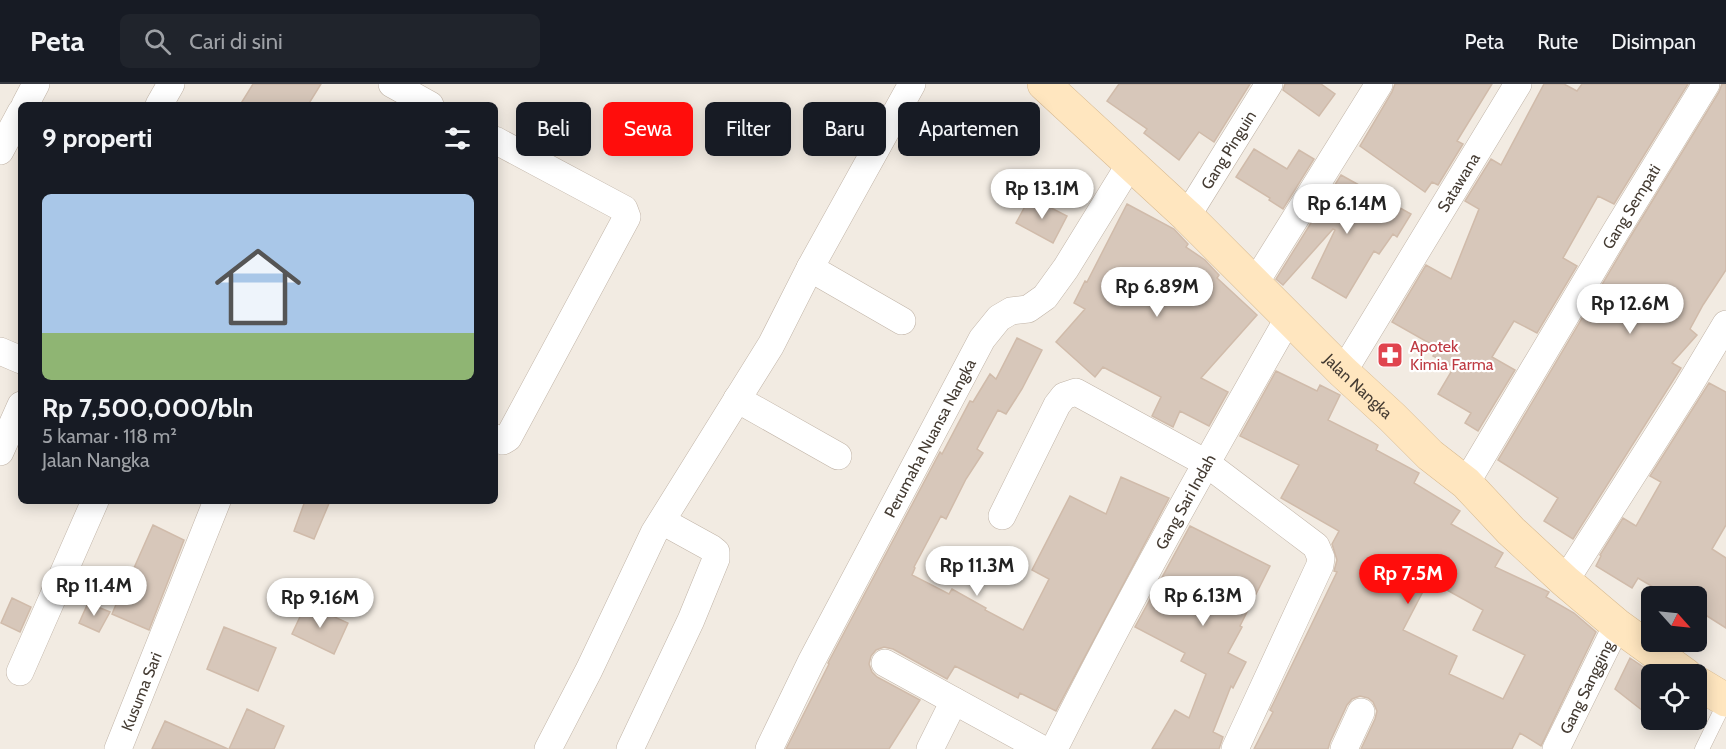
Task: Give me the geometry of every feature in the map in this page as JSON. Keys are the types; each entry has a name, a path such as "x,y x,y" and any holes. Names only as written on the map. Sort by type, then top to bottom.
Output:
{"main road":[{"name":"Jalan Nangka","path":"1044,84 1187,216 1342,372 1430,455 1466,483 1511,531 1565,581 1617,625 1671,664"},
{"path":"1707,689 1726,700"}],"street":[{"path":"27,102 36,84"},
{"path":"161,102 171,84"},
{"path":"548,749 589,670 654,533 771,345 810,268 912,84"},
{"name":"Gang Pinguin","path":"1187,216 1269,84"},
{"path":"1255,283 1379,84"},
{"name":"Satawana","path":"1342,372 1518,84"},
{"name":"Gang Sempati","path":"1466,483 1706,84"},
{"path":"402,91 424,102"},
{"path":"0,151 18,118"},
{"path":"498,142 624,209 627,217 508,438 503,441 498,439"},
{"name":"Perumaha Nuansa Nangka","path":"769,749 817,652 982,339 999,318 1011,311 1028,309 1045,297 1066,268 1130,164"},
{"path":"810,268 902,321"},
{"name":"Gang Sari Indah","path":"1054,749 1206,463 1288,319"},
{"path":"1565,581 1726,324"},
{"path":"0,351 18,359"},
{"path":"1002,516 1057,405 1064,396 1076,392 1206,463 1316,546 1321,558 1320,565 1235,749"},
{"path":"737,399 838,456"},
{"path":"0,452 18,412"},
{"path":"20,672 94,504"},
{"name":"Kusuma Sari","path":"118,749 216,504"},
{"path":"630,749 691,620 716,559 716,552 711,548 662,521"},
{"name":"Gang Sangging","path":"1556,749 1617,625"},
{"path":"885,663 1042,749"},
{"path":"930,749 954,701"},
{"path":"1344,749 1361,712"}],"lane":[{"path":"1702,749 1726,700"}],"building":[{"path":"253,84 321,84 310,102 242,102"},
{"path":"1119,84 1250,84 1214,142 1199,132 1179,160 1144,133 1147,129 1107,101"},
{"path":"1285,84 1321,84 1335,94 1319,116 1283,90"},
{"path":"1395,84 1492,84 1457,141 1463,144 1438,185 1432,182 1425,192 1360,146"},
{"path":"1544,84 1564,84 1577,91 1582,84 1688,84 1614,204 1598,196 1563,258 1577,266 1537,333 1514,321 1492,357 1515,370 1478,431 1465,423 1471,413 1438,394 1454,367 1433,356 1438,348 1392,322 1426,265 1451,279 1479,209 1465,201 1491,159 1501,165"},
{"path":"1722,84 1726,84 1726,270 1690,329 1697,335 1672,363 1681,368 1573,539 1544,521 1558,498 1498,460"},
{"path":"1254,149 1287,169 1299,150 1314,159 1283,209 1236,177"},
{"path":"1341,175 1411,214 1397,237 1393,234 1379,254 1374,251 1346,298 1312,278 1335,230 1333,229 1283,285 1276,279"},
{"path":"1030,197 1067,216 1053,243 1016,223"},
{"path":"1127,204 1174,229 1188,244 1186,247 1205,260 1219,275 1217,278 1257,315 1201,378 1228,392 1209,426 1180,411 1173,427 1152,416 1161,397 1103,367 1095,377 1056,342 1085,309 1074,303"},
{"path":"1017,338 1042,350 1006,414 998,410 977,449 983,453 966,479 946,519 941,516 912,575 949,594 952,589 1023,630 1049,579 1032,570 1070,496 1106,514 1121,477 1169,498 1056,711 1020,693 1018,698 955,666 947,679 893,649 884,647 876,650 871,656 869,664 872,672 920,700 889,749 786,749 828,663 940,452 942,454 970,401 973,402 990,374 996,379"},
{"path":"1276,371 1317,391 1320,385 1340,395 1328,420 1378,445 1376,450 1419,473 1414,483 1460,511 1451,524 1503,553 1495,567 1549,592 1546,597 1574,613 1596,632 1541,746 1520,733 1512,749 1361,749 1377,711 1373,702 1360,696 1352,699 1347,705 1328,749 1254,749 1273,712 1270,710 1337,572 1334,571 1337,560 1332,544 1339,531 1281,498 1299,465 1240,436","holes":["1429,580 1483,610 1473,630 1525,655 1503,699 1449,674 1457,656 1403,630"]},
{"path":"1709,383 1726,392 1726,525 1712,549 1726,558 1726,628 1707,616 1707,586 1651,586 1638,578 1632,588 1596,566 1600,555 1623,518 1636,526 1661,482 1650,476"},
{"path":"304,504 329,504 314,539 294,531"},
{"path":"153,525 184,540 149,630 112,614"},
{"path":"1190,526 1270,566 1228,653 1246,662 1233,688 1231,686 1213,732 1223,737 1219,749 1152,749 1175,710 1189,718 1206,674 1181,661 1185,653 1135,627"},
{"path":"12,598 31,607 20,632 1,623"},
{"path":"88,603 110,612 99,632 79,623"},
{"path":"306,604 348,623 334,654 292,634"},
{"path":"224,627 276,648 258,691 207,669"},
{"path":"1630,658 1641,666 1641,709 1615,689"},
{"path":"247,709 284,726 274,749 229,749"},
{"path":"165,721 228,749 152,749"}],"place":[{"name":"Apotek Kimia Farma","path":"1390,355"}]}
